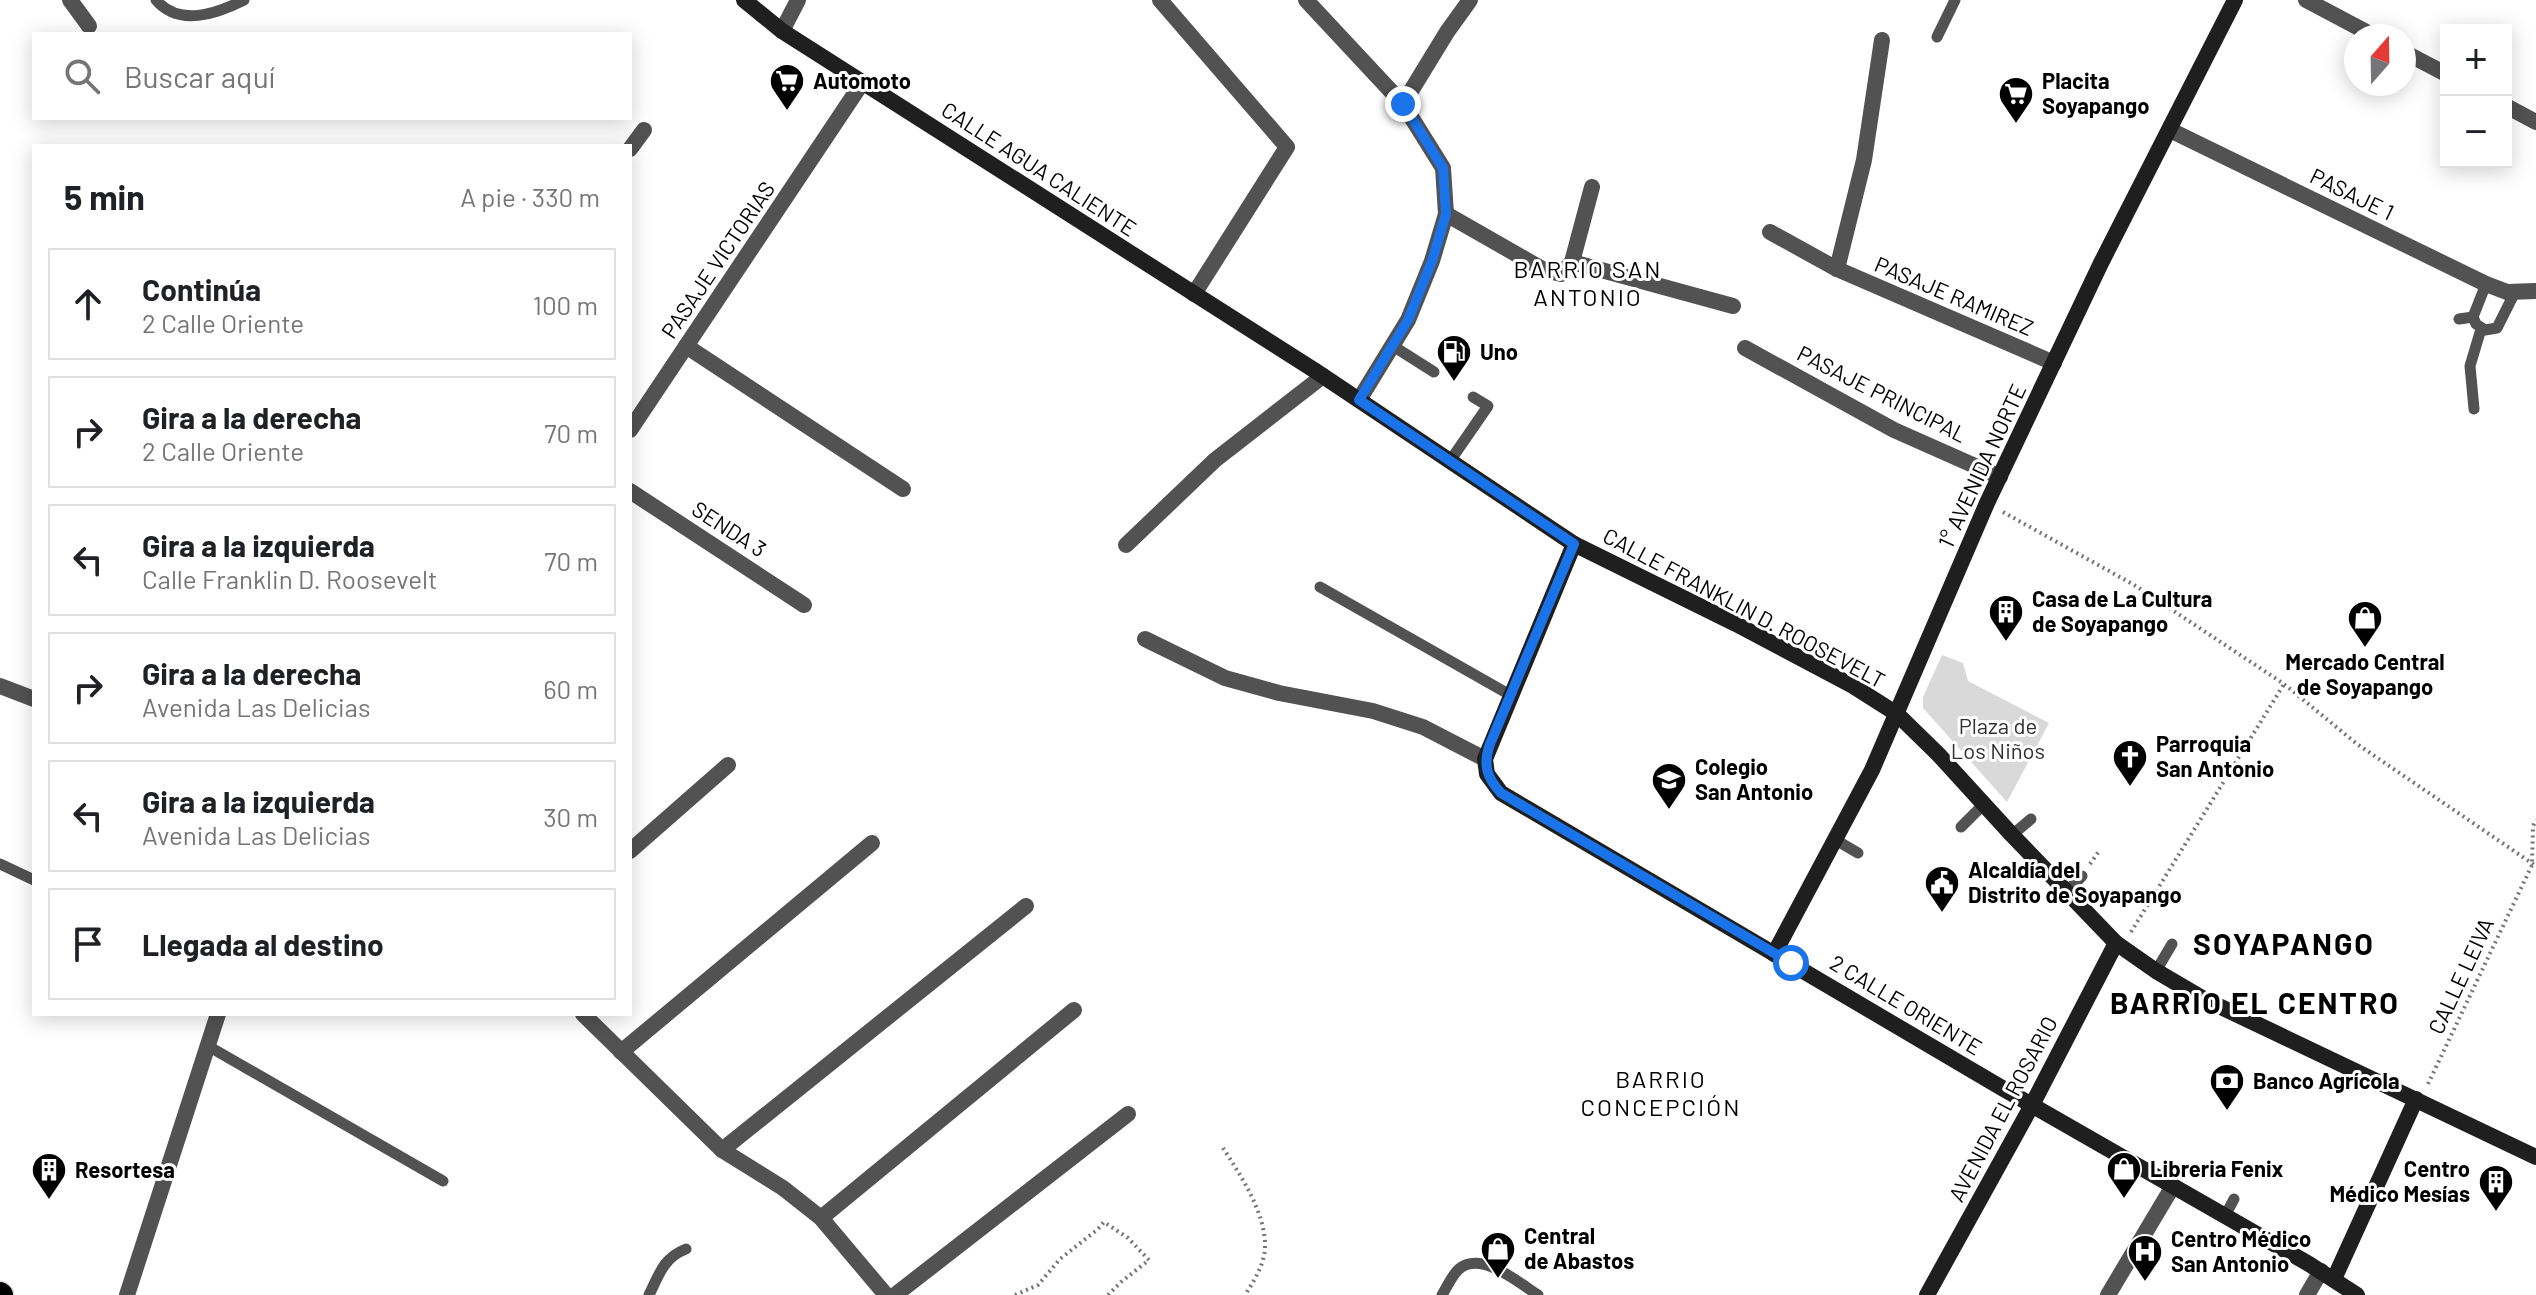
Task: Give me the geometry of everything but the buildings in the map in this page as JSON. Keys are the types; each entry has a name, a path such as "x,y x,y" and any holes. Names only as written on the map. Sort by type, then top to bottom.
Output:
{"main road":[{"name":"CALLE AGUA CALIENTE","path":"744,0 782,31 862,83 1318,373"},
{"name":"1° AVENIDA NORTE","path":"1774,954 1872,770 1987,503 2101,263 2235,0"},
{"name":"CALLE FRANKLIN D. ROOSEVELT","path":"1318,373 1574,544 1762,638 1853,686 1897,714 2116,943 2156,971 2202,998 2536,1157"},
{"path":"1485,759 1574,544"},
{"name":"2 CALLE ORIENTE","path":"1485,759 1487,774 1501,793 2357,1295"},
{"name":"AVENIDA EL ROSARIO","path":"1927,1295 2032,1105 2116,943"},
{"path":"2327,1275 2416,1099"}],"street":[{"path":"70,0 89,26"},
{"path":"782,31 798,0"},
{"path":"1160,0 1287,147 1194,294"},
{"path":"1306,0 1403,104 1443,168 1446,214 1432,261 1408,320 1359,400"},
{"path":"1403,104 1470,0"},
{"path":"2306,0 2351,24"},
{"path":"1837,269 1864,160 1882,40"},
{"path":"2416,58 2440,71"},
{"name":"PASAJE VICTORIAS","path":"632,427 862,83"},
{"path":"2512,109 2536,122"},
{"path":"632,146 644,130"},
{"name":"PASAJE 1","path":"2170,130 2486,284 2515,292 2536,291"},
{"path":"1446,214 1544,270 1561,274 1572,262 1592,187"},
{"name":"PASAJE RAMIREZ","path":"1770,232 1837,269 2054,363"},
{"path":"1572,262 1733,306"},
{"path":"686,346 903,489"},
{"name":"PASAJE PRINCIPAL","path":"1745,348 1894,430 2000,477"},
{"path":"1126,545 1215,460 1318,373"},
{"name":"SENDA 3","path":"632,492 804,605"},
{"path":"1145,639 1225,678 1279,693 1373,711 1423,727 1485,759"},
{"path":"0,686 32,698"},
{"path":"632,849 728,765"},
{"path":"621,1052 872,843"},
{"path":"722,1150 1026,906"},
{"path":"821,1218 1074,1010"},
{"path":"127,1295 217,1016"},
{"path":"585,1016 722,1150 783,1188 821,1218 886,1295"},
{"path":"895,1295 1128,1114"},
{"path":"2108,1295 2173,1186"},
{"path":"2307,1295 2327,1275"}],"lane":[{"path":"156,0 164,9 192,17 224,10 244,0"},
{"path":"1937,37 1955,0"},
{"path":"2473,317 2486,284"},
{"path":"2481,329 2497,328 2515,292"},
{"path":"2459,319 2473,317"},
{"path":"2473,317 2481,329"},
{"path":"2474,409 2470,366 2481,329"},
{"path":"1393,346 1434,372"},
{"path":"1450,461 1488,406 1473,397"},
{"path":"1320,587 1512,696"},
{"path":"1961,827 1984,804"},
{"path":"2012,835 2031,819"},
{"path":"1834,839 1858,853"},
{"path":"0,864 32,879"},
{"path":"2066,892 2082,876"},
{"path":"2156,971 2172,944"},
{"path":"208,1046 443,1181"},
{"path":"2225,1216 2234,1199"},
{"path":"649,1295 664,1265 673,1254 686,1249"},
{"path":"1442,1295 1460,1268 1475,1263 1492,1266 1538,1295"}],"path":[{"path":"1987,503 2136,586 2284,684 2357,744 2534,866"},
{"path":"2116,943 2130,934 2284,684"},
{"path":"2534,866 2533,826 2536,820"},
{"name":"CALLE LEIVA","path":"2416,1099 2427,1086 2534,866"},
{"path":"1223,1148 1260,1218 1265,1249 1257,1276 1245,1295"},
{"path":"1015,1295 1038,1285 1060,1259 1104,1222 1128,1238 1149,1260 1108,1295"}],"green space":[{"name":"Plaza de Los Niños","path":"1942,655 1963,663 1968,681 2049,723 2007,802 1923,708 1923,697"}],"place":[{"name":"Automoto","path":"787,112"},
{"name":"Placita Soyapango","path":"2016,125"},
{"name":"Uno","path":"1454,383"},
{"name":"Casa de La Cultura de Soyapango","path":"2006,643"},
{"name":"Mercado Central de Soyapango","path":"2365,649"},
{"name":"Parroquia San Antonio","path":"2130,788"},
{"name":"Colegio San Antonio","path":"1669,811"},
{"name":"Alcaldía del Distrito de Soyapango","path":"1942,914"},
{"name":"Banco Agrícola","path":"2227,1112"},
{"name":"Libreria Fenix","path":"2124,1200"},
{"name":"Resortesa","path":"49,1201"},
{"name":"Centro Médico Mesías","path":"2496,1213"},
{"name":"Central de Abastos","path":"1498,1280"},
{"name":"Centro Médico San Antonio","path":"2145,1283"}],"district":[{"name":"BARRIO SAN ANTONIO","path":"1588,284"},
{"name":"SOYAPANGO","path":"2284,945"},
{"name":"BARRIO EL CENTRO","path":"2255,1004"},
{"name":"BARRIO CONCEPCIÓN","path":"1661,1094"}],"route":[{"path":"1403,104 1443,168 1446,214 1432,261 1408,320 1359,400 1574,544 1490,744 1485,759 1487,774 1501,793 1791,963"}]}
